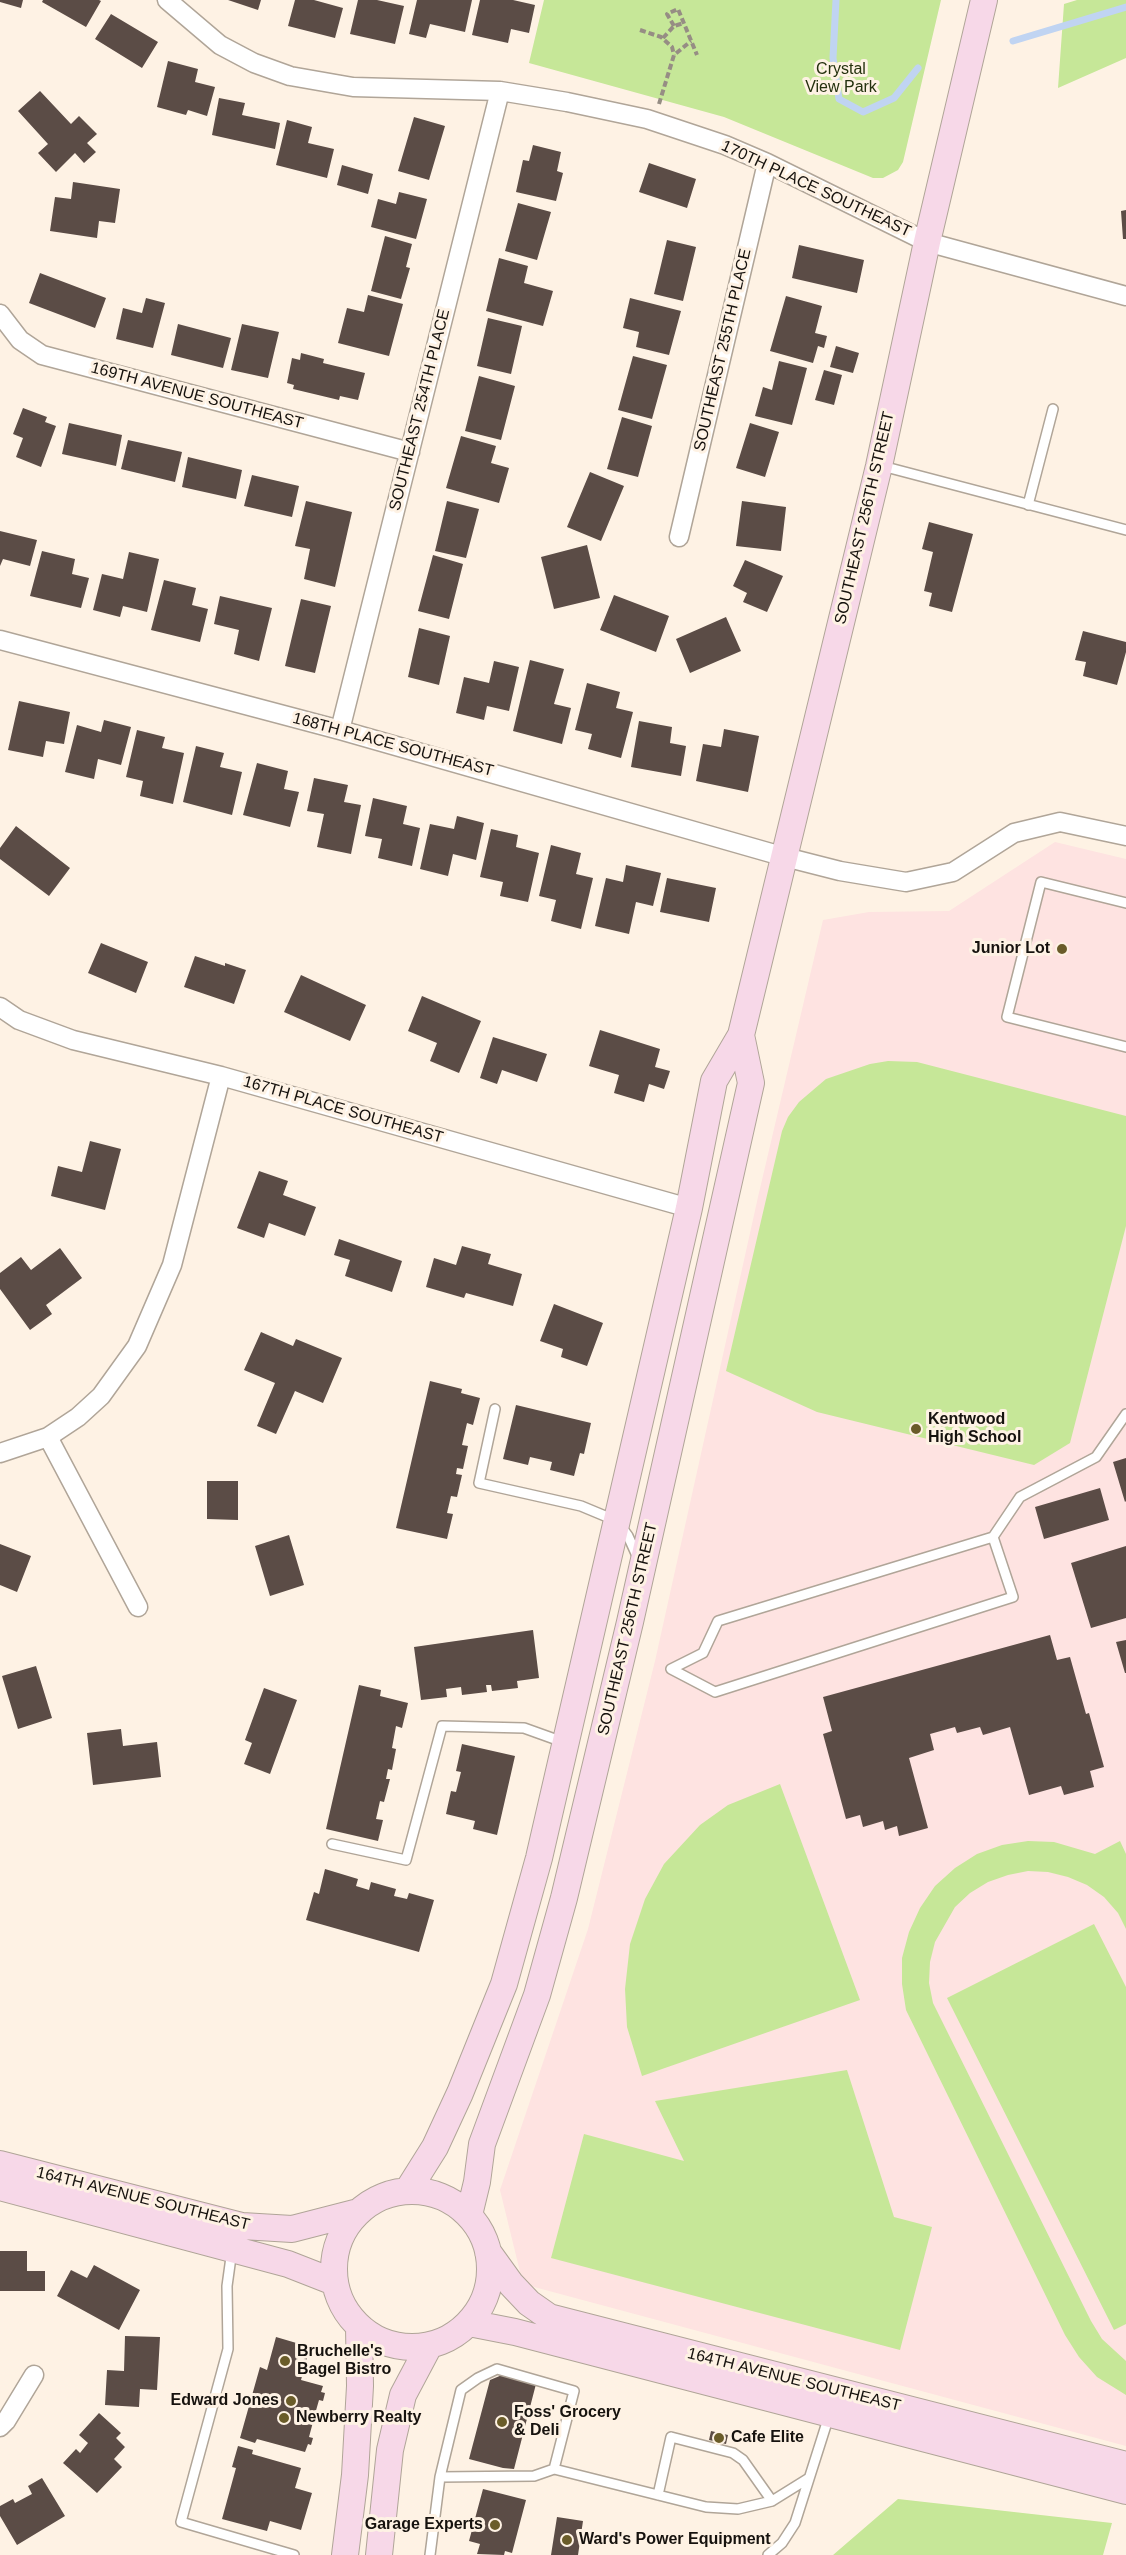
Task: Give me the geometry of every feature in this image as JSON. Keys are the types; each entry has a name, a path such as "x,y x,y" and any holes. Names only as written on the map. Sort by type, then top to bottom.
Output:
{"main road":[{"name":"SOUTHEAST 256TH STREET","path":"408,2190 435,2147 504,1984 538,1858 689,1208 714,1081 741,1035 879,466 927,242 984,0"},
{"name":"SOUTHEAST 256TH STREET","path":"469,2215 477,2182 482,2144 537,1995 564,1898 642,1569 751,1083 741,1035"},
{"path":"566,1743 578,1754 591,1786"},
{"name":"164TH AVENUE SOUTHEAST","path":"0,2164 242,2226 292,2229 358,2212"},
{"name":"164TH AVENUE SOUTHEAST","path":"0,2187 288,2264 334,2282"},
{"path":"408,2190 430,2192 452,2201 469,2215 481,2232 488,2252 490,2277 483,2302 469,2323 451,2337 429,2346 404,2347 380,2341 359,2327 343,2307 334,2282 334,2256 342,2232 358,2212 373,2201 390,2193 408,2190"},
{"name":"164TH AVENUE SOUTHEAST","path":"488,2252 529,2303 549,2317 1126,2491"},
{"name":"164TH AVENUE SOUTHEAST","path":"469,2323 1126,2465"},
{"path":"345,2555 355,2475 360,2386 359,2327"},
{"path":"379,2555 390,2450 403,2395 429,2346"}],"street":[{"name":"170TH PLACE SOUTHEAST","path":"167,0 220,45 254,63 290,76 353,87 500,91 567,102 654,122 725,145 767,163 927,242 1126,296"},
{"name":"SOUTHEAST 254TH PLACE","path":"340,729 500,91"},
{"name":"SOUTHEAST 255TH PLACE","path":"679,537 767,163"},
{"name":"169TH AVENUE SOUTHEAST","path":"0,314 20,340 42,355 410,452"},
{"name":"168TH PLACE SOUTHEAST","path":"1,643 340,729 840,871 906,882 953,872 1014,833 1060,822 1126,836"},
{"name":"167TH PLACE SOUTHEAST","path":"0,1008 20,1020 73,1040 221,1076 689,1208"},
{"path":"0,1453 48,1437 78,1417 101,1396 137,1346 172,1265 221,1076"},
{"path":"48,1437 138,1607"},
{"path":"0,2427 34,2375"}],"lane":[{"path":"1028,505 1053,409"},
{"path":"879,466 1126,530"},
{"path":"1126,903 1041,882 1007,1017 1126,1047"},
{"path":"495,1409 479,1483 582,1506 617,1521 636,1551 642,1569"},
{"path":"993,1537 1013,1597 715,1692 671,1669 702,1653 718,1621 993,1537 1020,1497 1096,1457 1126,1414"},
{"path":"332,1844 406,1860 442,1726 524,1728 566,1743"},
{"path":"233,2249 228,2274 228,2349 181,2522 294,2555"},
{"path":"430,2555 440,2477 461,2390 478,2378 497,2369 574,2391 554,2469"},
{"path":"768,2555 782,2543 795,2523 833,2402"},
{"path":"658,2495 671,2437 733,2453 743,2460 772,2501"},
{"path":"440,2477 534,2476 554,2469 706,2507 738,2509 772,2501 809,2478"}],"path":[{"path":"674,27 667,14 678,9 697,54"},
{"path":"663,38 674,27 684,23"},
{"path":"640,30 663,38 672,47 674,55 654,122"},
{"path":"674,55 691,41"}],"shaded area":[{"name":"Kentwood High School","path":"1055,842 1126,859 1126,2446 523,2284 500,2190 588,1929 655,1661 758,1197 823,920 869,912 949,911"}],"green space":[{"name":"Crystal View Park","path":"544,0 941,0 903,162 898,170 883,178 873,178 724,117 529,63"},
{"path":"1077,0 1126,0 1126,58 1058,88 1064,4"},
{"path":"888,1061 917,1062 1126,1116 1126,1226 1070,1443 1034,1465 817,1412 726,1371 782,1131 788,1117 799,1102 826,1079 870,1064"},
{"path":"780,1784 860,2000 642,2076 627,2027 625,1989 630,1944 645,1899 664,1864 700,1825 728,1805"},
{"path":"1028,1841 1054,1842 1095,1854 1120,1841 1126,1854 1126,1929 1118,1913 1104,1897 1087,1885 1048,1872 1028,1871 1008,1875 988,1882 970,1893 955,1907 935,1942 930,1962 929,1983 933,2003 1091,2321 1102,2339 1126,2361 1126,2395 1097,2377 1079,2357 1065,2335 906,2010 902,1984 902,1958 909,1932 920,1908 935,1886 955,1868 977,1854 1002,1845"},
{"path":"1094,1924 1126,1987 1126,2324 1114,2330 947,1998"},
{"path":"847,2070 894,2217 932,2227 900,2350 551,2258 584,2134 684,2161 655,2101"},
{"path":"898,2499 1112,2523 1103,2555 833,2555"}],"building":[{"path":"0,0 23,0 21,8 0,2"},
{"path":"43,0 101,1 86,27 42,2"},
{"path":"228,0 261,0 258,10"},
{"path":"295,0 314,0 343,8 335,38 288,26"},
{"path":"358,0 377,0 404,6 395,44 350,34"},
{"path":"417,0 472,0 465,32 430,24 426,38 409,34"},
{"path":"480,0 513,0 535,5 529,33 511,29 508,43 472,35"},
{"path":"111,14 158,42 142,68 95,39"},
{"path":"168,61 198,69 195,82 215,87 207,116 188,110 186,115 157,107"},
{"path":"40,91 71,124 79,116 97,134 87,143 96,152 84,163 75,153 56,172 38,153 48,144 18,111"},
{"path":"219,98 245,103 242,115 280,123 275,149 212,135"},
{"path":"414,117 445,126 429,180 398,171"},
{"path":"287,120 312,127 308,143 334,149 327,178 276,165"},
{"path":"533,145 561,152 557,171 563,173 556,201 516,192 523,160 529,161"},
{"path":"649,163 696,179 687,208 639,192"},
{"path":"342,165 373,174 368,194 337,185"},
{"path":"73,182 120,189 115,223 99,221 97,238 50,231 55,197 71,199"},
{"path":"399,192 427,199 416,239 371,227 378,199 396,204"},
{"path":"518,203 551,212 537,260 505,251"},
{"path":"1126,210 1126,239 1123,239 1121,211"},
{"path":"385,236 412,244 406,267 410,268 401,299 371,291"},
{"path":"667,240 696,247 683,301 654,294"},
{"path":"799,245 864,260 857,293 792,278"},
{"path":"499,258 528,266 524,283 553,291 543,326 486,311"},
{"path":"40,273 106,298 95,328 29,303"},
{"path":"368,295 403,304 389,356 338,343 347,308 364,312"},
{"path":"786,296 822,306 815,333 827,336 824,348 818,346 813,363 770,351"},
{"path":"146,298 165,303 153,348 116,339 123,308 142,313"},
{"path":"630,298 681,311 669,355 636,347 639,332 623,328"},
{"path":"488,318 522,326 511,374 477,366"},
{"path":"178,324 231,338 223,368 171,355"},
{"path":"242,324 279,332 268,378 231,370"},
{"path":"836,346 859,353 853,373 830,367"},
{"path":"301,353 324,359 323,363 365,373 358,400 340,396 339,400 293,389 294,385 287,383 292,358 300,360"},
{"path":"633,356 667,365 652,419 618,410"},
{"path":"779,361 807,368 792,425 755,416 763,387 772,390"},
{"path":"824,370 842,375 834,405 815,400"},
{"path":"479,376 515,386 501,440 465,431"},
{"path":"23,408 47,417 45,422 56,426 41,467 16,457 23,438 13,434"},
{"path":"622,417 652,426 638,477 607,469"},
{"path":"69,423 122,435 116,466 62,454"},
{"path":"750,423 779,432 765,477 736,468"},
{"path":"461,436 496,446 491,463 509,468 499,503 446,488"},
{"path":"128,440 182,452 175,482 121,469"},
{"path":"188,457 242,470 236,499 182,487"},
{"path":"590,472 624,486 601,541 567,527"},
{"path":"252,475 299,486 292,517 244,506"},
{"path":"306,501 352,512 335,587 304,579 310,549 295,546"},
{"path":"447,501 479,509 466,558 435,551"},
{"path":"742,501 786,507 781,551 736,546"},
{"path":"929,522 973,534 952,612 929,606 932,593 924,591 933,552 922,549"},
{"path":"0,531 37,540 30,566 3,559 0,566"},
{"path":"587,545 600,598 554,609 541,557"},
{"path":"42,551 75,559 72,574 89,578 81,608 30,596"},
{"path":"129,552 159,559 147,612 123,606 120,617 93,610 102,574 123,579"},
{"path":"433,555 463,564 449,619 418,611"},
{"path":"745,560 783,576 767,612 743,602 747,593 733,586"},
{"path":"164,580 196,588 192,605 208,609 200,642 151,630"},
{"path":"614,595 669,616 656,652 600,630"},
{"path":"220,596 272,608 259,661 234,654 239,630 214,624"},
{"path":"301,599 331,606 315,673 285,666"},
{"path":"726,617 741,651 690,673 676,639"},
{"path":"419,628 450,636 439,685 408,677"},
{"path":"1083,631 1126,642 1126,652 1117,685 1083,676 1086,662 1075,660"},
{"path":"530,660 564,669 554,704 571,708 562,744 513,731"},
{"path":"494,661 519,667 509,711 487,706 484,720 456,713 464,677 489,683"},
{"path":"587,683 620,692 616,708 633,712 621,758 588,749 592,734 575,730"},
{"path":"19,701 70,712 64,744 46,741 43,757 8,750"},
{"path":"104,720 131,727 121,765 98,759 94,779 65,772 77,725 101,732"},
{"path":"639,721 672,727 670,743 686,746 681,776 631,767"},
{"path":"724,729 759,736 748,792 696,781 703,744 721,747"},
{"path":"137,730 165,737 162,748 184,753 173,804 140,796 143,781 126,777"},
{"path":"196,746 224,753 220,767 242,772 232,815 183,802"},
{"path":"257,763 288,771 284,789 299,792 290,827 243,815"},
{"path":"314,778 348,785 344,802 361,805 351,854 317,847 324,814 307,811"},
{"path":"373,798 407,806 403,824 420,828 412,866 378,858 382,839 365,836"},
{"path":"457,816 484,823 476,860 453,854 448,876 420,869 430,824 454,829"},
{"path":"16,826 70,868 49,896 0,859 0,848"},
{"path":"491,829 518,835 516,847 539,853 528,902 500,896 503,882 480,877"},
{"path":"551,845 581,853 576,874 593,878 581,929 551,921 556,900 539,896"},
{"path":"626,865 661,873 653,906 636,902 629,934 595,926 606,878 623,882"},
{"path":"667,878 716,888 709,922 660,912"},
{"path":"101,943 148,962 136,993 88,973"},
{"path":"195,956 246,970 234,1004 184,987"},
{"path":"301,975 366,1005 350,1041 284,1012"},
{"path":"422,996 481,1021 459,1073 430,1061 437,1043 408,1031"},
{"path":"600,1030 660,1049 655,1067 670,1071 664,1089 649,1084 644,1102 614,1093 619,1075 589,1066"},
{"path":"493,1037 547,1054 537,1082 502,1070 497,1084 480,1078"},
{"path":"90,1141 121,1149 105,1210 51,1196 58,1166 82,1172"},
{"path":"259,1171 288,1181 283,1195 316,1207 305,1236 269,1223 264,1238 237,1228"},
{"path":"339,1239 402,1261 392,1292 345,1276 350,1260 334,1255"},
{"path":"462,1246 491,1254 488,1264 522,1274 513,1306 466,1293 464,1298 426,1287 434,1258 456,1265"},
{"path":"60,1248 82,1278 46,1305 52,1314 30,1330 0,1289 0,1273 21,1257 31,1270"},
{"path":"554,1304 603,1323 587,1366 561,1357 563,1349 540,1341"},
{"path":"261,1332 293,1346 296,1339 342,1358 323,1403 295,1391 276,1434 257,1426 275,1383 244,1370"},
{"path":"430,1381 462,1389 461,1393 480,1398 473,1425 467,1423 462,1445 468,1446 463,1469 457,1468 456,1474 462,1475 457,1497 451,1496 447,1513 453,1514 447,1539 396,1528"},
{"path":"516,1405 591,1423 584,1454 580,1453 574,1476 550,1470 552,1462 530,1457 528,1465 503,1459"},
{"path":"1126,1458 1126,1501 1125,1502 1113,1462"},
{"path":"207,1481 238,1481 238,1520 207,1519"},
{"path":"1100,1488 1109,1520 1044,1539 1035,1507"},
{"path":"289,1535 304,1585 270,1596 255,1546"},
{"path":"0,1544 31,1556 17,1592 0,1585"},
{"path":"1126,1546 1126,1618 1091,1628 1071,1563"},
{"path":"533,1630 539,1678 517,1681 518,1688 492,1691 491,1685 486,1685 487,1692 462,1695 461,1687 446,1689 447,1697 421,1700 414,1647"},
{"path":"1050,1635 1057,1660 1070,1657 1086,1714 1089,1713 1104,1767 1090,1771 1094,1787 1064,1795 1061,1786 1029,1795 1010,1727 983,1735 980,1727 957,1733 955,1727 930,1734 934,1750 909,1758 928,1828 899,1836 897,1826 885,1830 883,1821 863,1827 860,1815 846,1819 823,1734 832,1731 823,1697"},
{"path":"1126,1640 1126,1673 1125,1673 1116,1642"},
{"path":"36,1666 52,1718 18,1729 2,1676"},
{"path":"359,1685 381,1690 380,1696 408,1703 402,1728 396,1726 392,1748 396,1749 392,1770 388,1769 386,1779 390,1779 384,1802 380,1801 376,1819 383,1820 378,1841 326,1829"},
{"path":"264,1688 297,1700 270,1774 244,1764 252,1743 245,1740"},
{"path":"121,1729 123,1746 157,1742 161,1777 93,1785 87,1733"},
{"path":"462,1744 515,1756 497,1835 473,1829 475,1821 446,1814 451,1791 456,1792 461,1772 456,1771"},
{"path":"325,1869 358,1879 356,1886 369,1890 371,1882 396,1889 394,1896 407,1899 409,1893 434,1900 419,1952 306,1920 314,1892 319,1894"},
{"path":"0,2251 27,2251 27,2271 45,2271 45,2291 0,2291"},
{"path":"94,2265 140,2290 119,2330 57,2296 71,2270 87,2278"},
{"path":"125,2336 160,2337 157,2390 140,2389 139,2407 105,2405 107,2370 124,2371"},
{"path":"276,2337 310,2347 301,2380 323,2386 321,2392 325,2393 323,2401 319,2400 315,2414 320,2415 318,2423 313,2422 309,2437 313,2438 311,2445 308,2444 305,2452 257,2439 255,2443 240,2438 260,2367 267,2370"},
{"name":"Foss' Grocery & Deli","path":"502,2375 536,2384 514,2469 469,2459 490,2380"},
{"path":"99,2413 121,2433 116,2438 125,2447 114,2459 122,2467 97,2493 63,2463 76,2449 80,2453 88,2443 79,2435"},
{"name":"Cafe Elite","path":"711,2431 728,2435 726,2444 709,2440"},
{"path":"238,2446 253,2450 252,2454 301,2468 295,2488 312,2493 301,2530 270,2521 267,2531 222,2519 236,2468 232,2467"},
{"path":"42,2478 65,2516 17,2545 0,2516 0,2506 13,2499 15,2503 32,2494 28,2486"},
{"path":"483,2489 526,2500 512,2553 505,2551 504,2555 477,2554 480,2544 469,2541"},
{"path":"557,2517 583,2521 578,2555 551,2555"}],"waterway":[{"path":"836,0 833,58 839,99 863,112 894,98 918,68"},
{"path":"1013,41 1126,7"}],"place":[{"name":"Junior Lot","path":"1062,949"},
{"name":"Kentwood High School","path":"916,1429"},
{"name":"Bruchelle's Bagel Bistro","path":"285,2361"},
{"name":"Edward Jones","path":"291,2401"},
{"name":"Newberry Realty","path":"284,2418"},
{"name":"Foss' Grocery & Deli","path":"502,2422"},
{"name":"Cafe Elite","path":"719,2438"},
{"name":"Garage Experts","path":"495,2525"},
{"name":"Ward's Power Equipment","path":"567,2540"}]}
